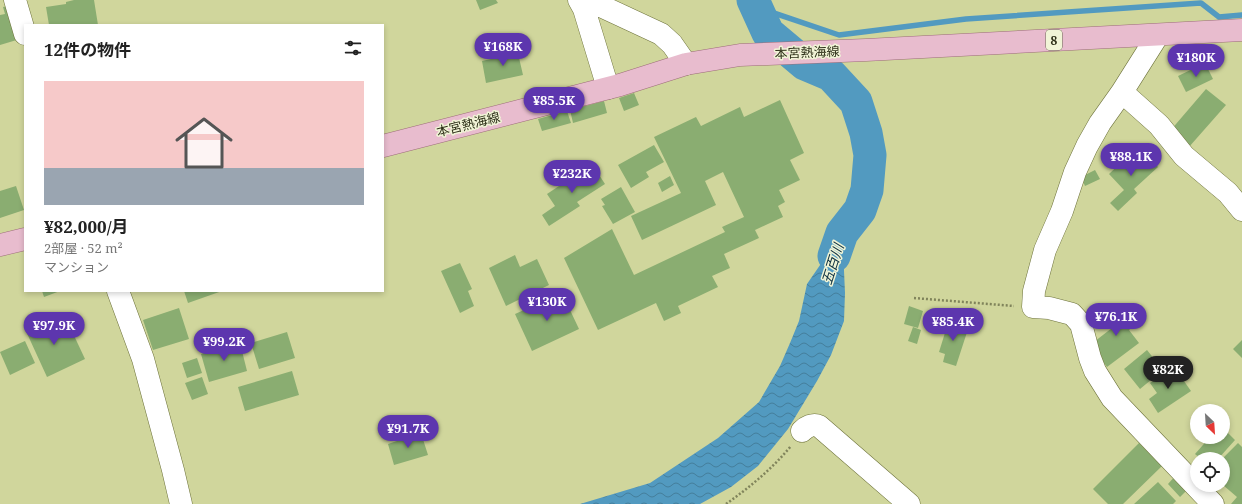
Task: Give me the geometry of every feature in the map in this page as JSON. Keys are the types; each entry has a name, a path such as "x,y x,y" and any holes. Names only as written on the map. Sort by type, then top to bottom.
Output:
{"main road":[{"name":"本宮熱海線","path":"384,146 608,88 686,64 740,55 866,50 1242,30"},
{"path":"0,245 24,238"}],"street":[{"path":"15,0 24,31"},
{"path":"579,0 584,9 608,88"},
{"path":"588,0 661,34 672,44 686,64"},
{"path":"1158,35 1122,92 1100,123 1087,146 1045,250 1034,291 1033,307 1049,308 1072,314 1081,324 1095,371 1112,398 1213,504"},
{"path":"1122,92 1159,125 1184,156 1228,193 1242,210"},
{"path":"118,292 143,359 181,504"},
{"path":"802,431 810,426 819,426 909,504"}],"path":[{"path":"914,298 1033,307"},
{"path":"726,504 749,488 780,460 802,431"}],"water":[{"path":"855,216 843,248 845,293 844,321 831,355 788,429 758,466 731,487 700,504 580,504 650,483 718,438 759,402 780,366 799,321 807,284 829,252 835,235"}],"building":[{"path":"74,0 94,0 98,24 49,24 46,7 66,4 66,2"},
{"path":"476,0 496,0 498,3 480,10"},
{"path":"11,5 20,39 0,45 0,15 5,14 3,7"},
{"path":"517,49 523,75 486,83 482,61 504,56 504,52"},
{"path":"1205,63 1213,79 1186,92 1178,76"},
{"path":"1206,89 1226,105 1189,147 1170,131"},
{"path":"634,93 639,105 624,111 619,98"},
{"path":"780,100 804,153 790,160 800,180 779,190 785,202 778,206 783,217 755,230 759,238 724,254 730,268 712,276 718,287 678,306 681,313 664,321 656,303 598,330 564,258 612,229 634,275 725,232 722,227 744,217 723,172 705,181 716,205 642,240 631,216 681,193 654,137 696,117 701,126 740,107 744,117"},
{"path":"604,101 607,113 573,123 570,110"},
{"path":"567,111 571,123 542,131 538,119"},
{"path":"654,145 664,162 646,172 649,177 631,188 618,165"},
{"path":"1143,150 1158,167 1134,189 1137,193 1118,211 1110,203 1124,190 1109,174 1130,154 1135,159"},
{"path":"592,164 605,184 577,202 580,206 549,226 542,215 555,206 547,194"},
{"path":"1095,170 1100,179 1085,186 1081,177"},
{"path":"670,176 674,185 662,192 658,183"},
{"path":"16,186 24,210 0,218 0,191"},
{"path":"621,187 635,212 613,224 602,206 605,205 601,199"},
{"path":"515,255 520,267 537,259 549,285 506,306 489,268"},
{"path":"460,263 472,289 468,291 474,306 460,313 441,271"},
{"path":"42,292 57,292 44,297"},
{"path":"184,292 219,292 188,303"},
{"path":"562,293 579,329 532,351 515,314"},
{"path":"1121,304 1136,324 1129,330 1139,343 1107,367 1090,345 1112,328 1104,317"},
{"path":"909,306 923,311 918,328 904,324"},
{"path":"179,308 189,339 153,350 143,320"},
{"path":"52,316 60,332 70,327 85,359 47,377 25,329"},
{"path":"949,320 969,326 956,366 943,362 945,354 939,352"},
{"path":"913,327 921,330 917,344 908,341"},
{"path":"287,332 295,358 259,369 251,343"},
{"path":"1242,340 1242,358 1233,349"},
{"path":"25,341 35,363 10,375 0,352"},
{"path":"240,343 247,371 209,382 201,354"},
{"path":"1147,350 1163,370 1140,389 1124,369"},
{"path":"197,358 202,373 187,378 182,363"},
{"path":"1174,367 1191,391 1158,413 1149,399 1157,393 1150,383"},
{"path":"292,371 299,395 245,411 238,387"},
{"path":"202,377 208,394 192,400 185,383"},
{"path":"421,433 428,455 394,465 388,444"},
{"path":"1230,435 1235,440 1224,452 1197,452 1204,444 1230,444"},
{"path":"1139,443 1162,466 1123,504 1108,504 1093,489"},
{"path":"1238,443 1242,447 1242,504 1231,504 1237,497 1230,491 1229,452"},
{"path":"1176,475 1189,488 1180,497 1168,484"},
{"path":"1158,482 1176,501 1173,504 1134,504"}],"waterway":[{"name":"五百川","path":"753,0 768,33 805,64 831,75 856,102 866,133 870,155 867,190 860,210 842,233 834,256"},
{"path":"756,7 839,35 966,19 1201,3 1219,17 1242,15"}]}
